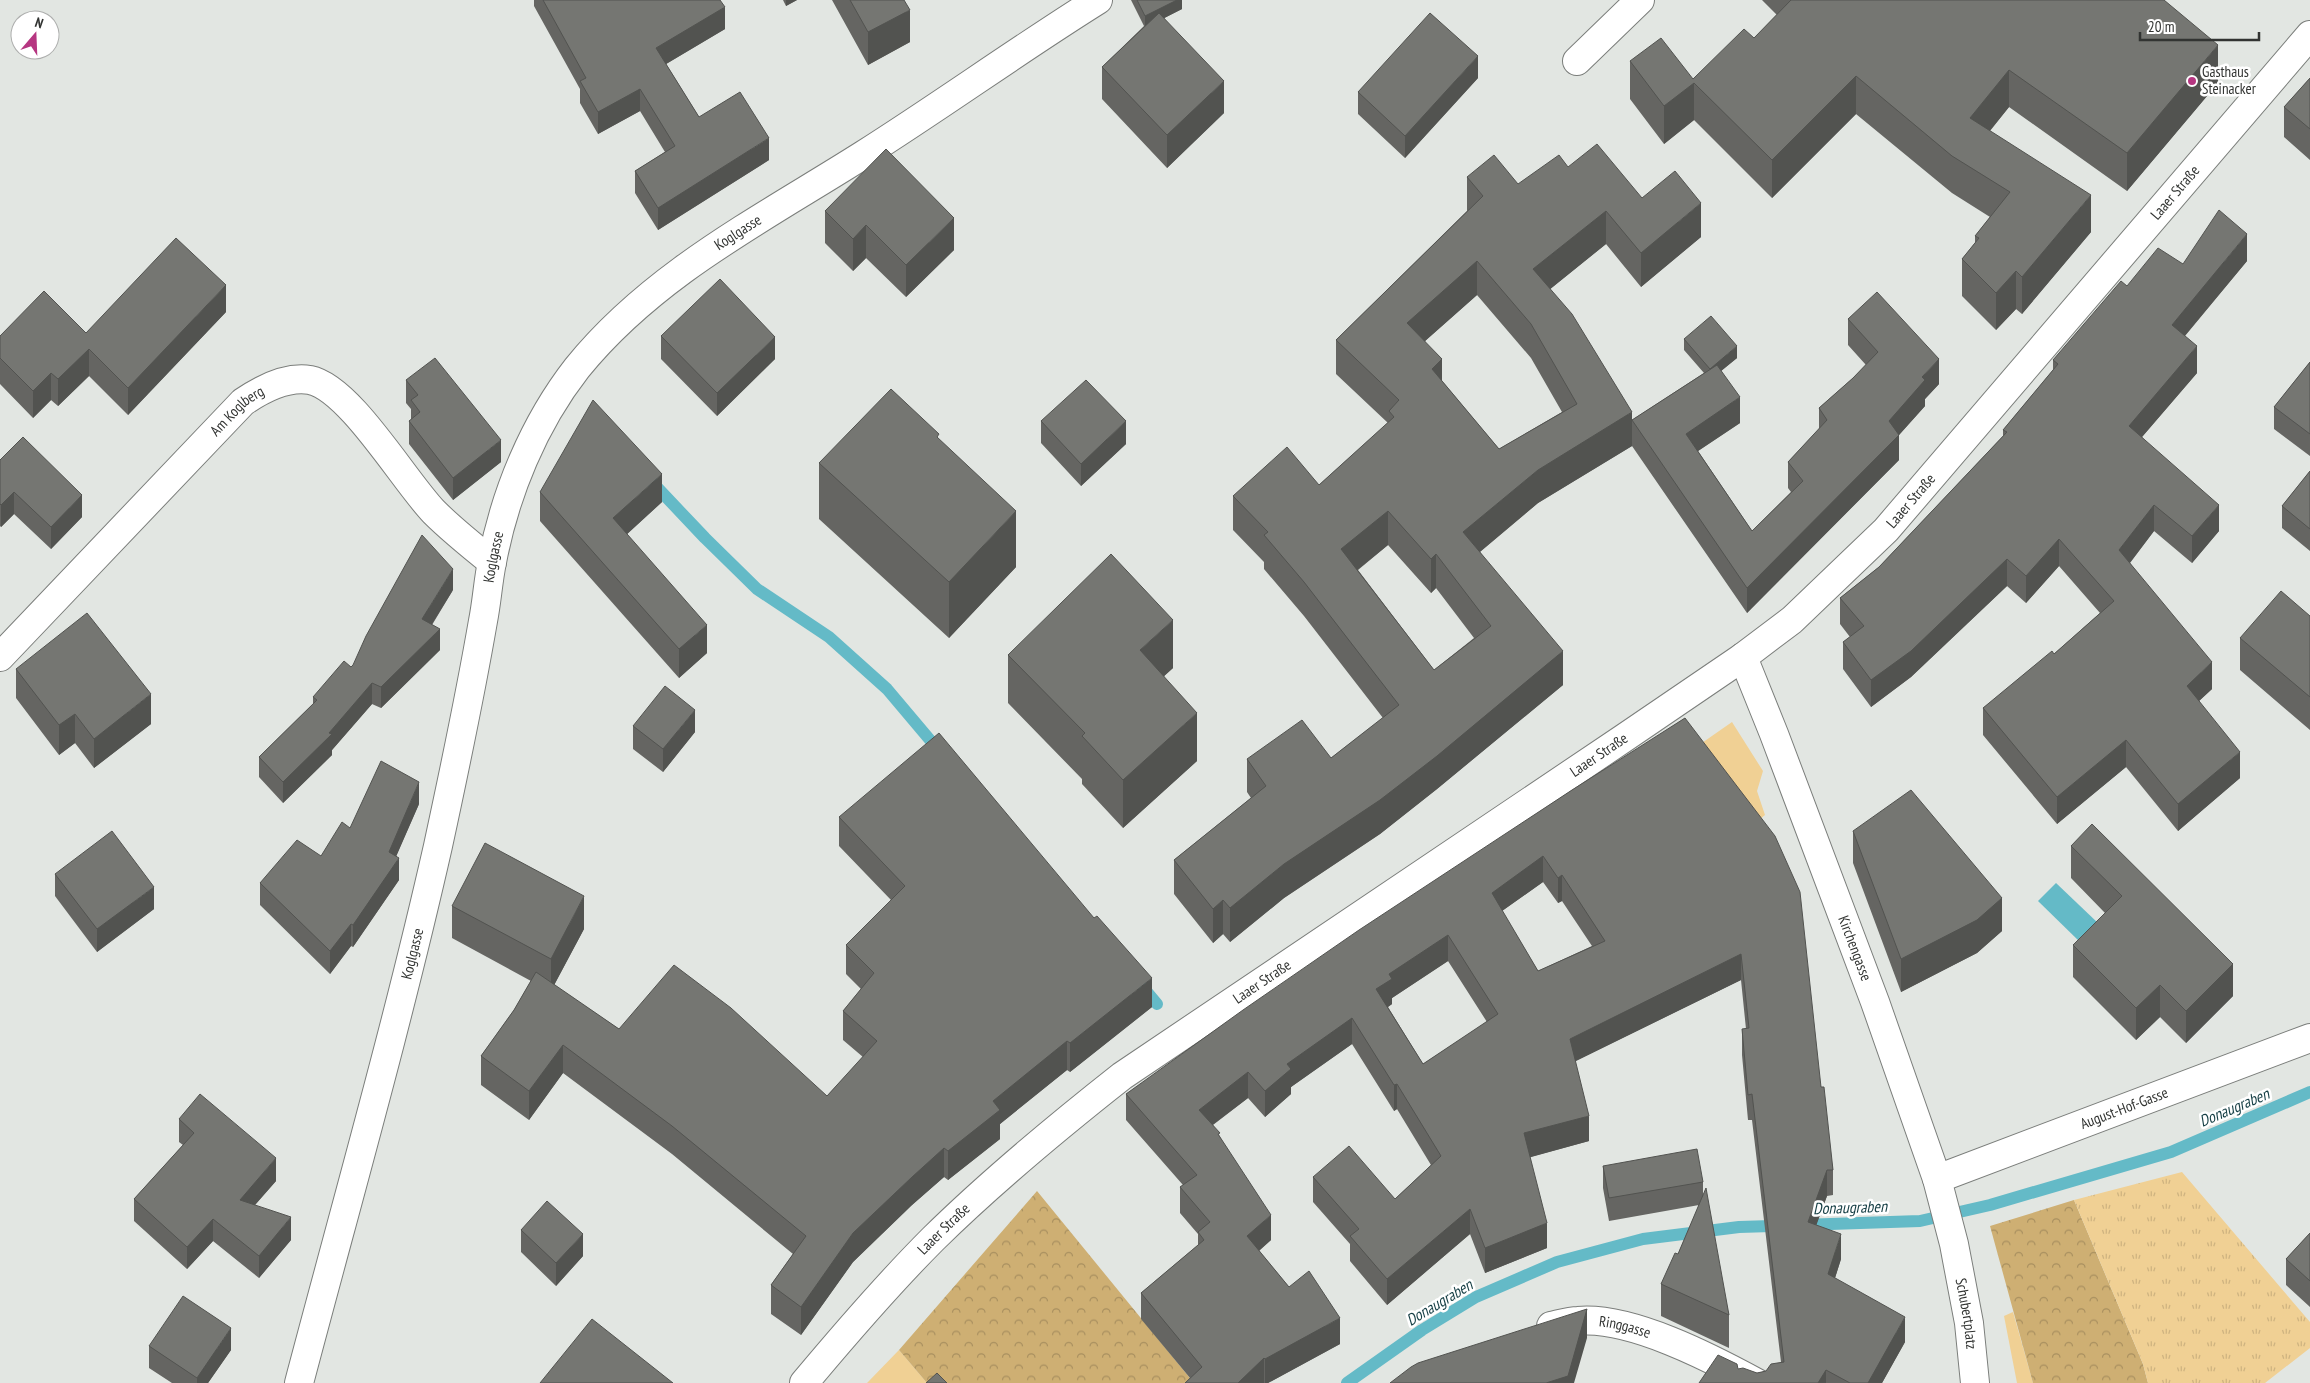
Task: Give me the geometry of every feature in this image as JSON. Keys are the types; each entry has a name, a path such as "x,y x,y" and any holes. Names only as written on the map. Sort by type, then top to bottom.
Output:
{"street":[{"name":"Koglgasse","path":"299,1383 389,1044 438,847 484,619 492,562 512,488 538,429 557,396 579,366 628,316 668,280 702,256 866,154 1034,40 1098,0"},
{"path":"1577,62 1640,0"},
{"name":"Laaer Straße","path":"804,1383 885,1290 932,1240 1046,1136 1114,1082 1199,1022 1742,657 1792,620 1886,530 2310,35"},
{"name":"Am Koglberg","path":"0,657 243,402 260,391 287,381 310,380 328,386 346,402 433,511 455,532 492,562"},
{"name":"Kirchengasse","path":"1742,657 1774,734 1875,1002 1941,1191 1954,1244"},
{"name":"August-Hof-Gasse","path":"1941,1191 2310,1038"},
{"name":"Schubertplatz","path":"1954,1244 1969,1323 1975,1383"},
{"name":"Ringgasse","path":"1526,1333 1578,1320 1606,1322 1671,1342 1718,1362 1757,1383"}],"green space":[{"path":"1732,722 1763,771 1757,791 1765,815 1759,820 1699,745"},
{"path":"2182,1172 2310,1322 2310,1348 2265,1383 2148,1383 2143,1364 2074,1200"},
{"path":"1037,1191 1194,1383 927,1383 899,1350"},
{"path":"2074,1200 2143,1364 2148,1383 2033,1383 1990,1226"},
{"path":"2013,1312 2033,1383 2017,1383 2004,1316"},
{"path":"899,1350 927,1383 867,1383"}],"water":[{"path":"2056,883 2099,924 2081,943 2038,901"}],"building":[{"path":"543,0 720,0 725,7 656,48 699,117 740,92 769,138 658,208 635,171 675,146 640,89 598,112 580,81 586,78"},
{"path":"850,0 904,0 910,10 868,32"},
{"path":"1137,0 1177,0 1145,16"},
{"path":"1791,0 2164,0 2218,45 2127,153 2009,70 1970,118 2091,195 2022,277 2016,271 1996,293 1962,259 1979,238 1975,236 2010,192 1952,156 1856,76 1772,160 1694,83 1664,106 1630,61 1661,38 1693,79 1744,29 1754,38"},
{"path":"1159,13 1224,81 1167,135 1102,67"},
{"path":"1430,13 1478,56 1405,136 1358,92"},
{"path":"2310,78 2310,129 2284,107"},
{"path":"1597,144 1642,198 1675,171 1701,203 1641,253 1606,211 1533,269 1572,314 1632,412 1538,470 1463,532 1563,651 1437,756 1380,800 1284,864 1230,908 1223,900 1213,909 1174,860 1266,786 1247,759 1302,720 1331,758 1399,705 1304,582 1264,535 1268,532 1233,496 1287,447 1319,485 1394,417 1389,411 1399,400 1336,340 1483,196 1467,177 1494,155 1518,184 1559,155 1568,167","holes":["1477,261 1531,324 1577,404 1499,449 1432,369 1442,359 1407,323","1388,511 1431,559 1436,554 1491,626 1434,670 1341,549"]},
{"path":"886,149 954,218 906,265 866,225 853,239 825,211"},
{"path":"2219,210 2247,234 2172,325 2197,346 2129,426 2219,505 2192,536 2154,505 2119,550 2212,662 2187,686 2240,752 2178,804 2126,740 2057,797 1983,708 2052,651 2054,654 2114,601 2059,539 2026,576 2007,559 1911,651 1871,680 1843,642 1864,626 1840,598 1879,567 2007,432 2003,430 2058,364 2053,360 2121,281 2127,286 2158,248 2183,264"},
{"path":"176,238 226,285 128,388 89,349 58,379 51,373 33,391 0,358 0,336 44,291 86,333"},
{"path":"720,279 775,337 717,393 661,336"},
{"path":"1877,292 1939,359 1922,377 1925,380 1889,421 1899,435 1747,588 1632,420 1717,365 1740,397 1686,434 1752,531 1803,481 1788,462 1827,420 1819,408 1853,378 1878,352 1848,319"},
{"path":"1711,316 1737,346 1710,369 1684,339"},
{"path":"435,358 501,440 453,478 409,421 420,412 411,400 418,395 406,380"},
{"path":"2310,362 2310,434 2274,407"},
{"path":"1086,380 1126,421 1081,464 1041,421"},
{"path":"891,389 939,434 937,437 1016,511 949,582 819,463"},
{"path":"593,400 662,474 613,518 707,625 679,649 540,492"},
{"path":"23,437 82,495 51,527 14,492 0,504 0,460"},
{"path":"2310,471 2310,529 2282,506"},
{"path":"422,535 453,569 422,619 440,629 381,687 372,683 329,733 332,734 283,782 259,757 317,700 313,697 344,661 351,667 353,665 366,636"},
{"path":"1111,554 1173,620 1140,650 1197,713 1123,780 1082,736 1085,733 1008,655"},
{"path":"2281,591 2310,616 2310,697 2240,638"},
{"path":"87,613 151,694 94,739 75,714 59,725 16,669"},
{"path":"665,686 695,710 663,749 633,726"},
{"path":"1685,718 1775,836 1800,892 1821,1087 1824,1087 1833,1170 1827,1170 1808,1222 1841,1234 1828,1274 1905,1317 1868,1383 1850,1383 1826,1370 1818,1383 1699,1383 1718,1355 1737,1364 1738,1369 1743,1368 1757,1373 1766,1371 1771,1364 1784,1362 1752,1094 1748,1095 1742,1029 1749,1028 1741,954 1570,1039 1589,1116 1524,1133 1547,1223 1485,1248 1470,1209 1387,1279 1350,1236 1359,1229 1313,1177 1349,1146 1395,1199 1441,1156 1397,1084 1394,1085 1352,1018 1287,1064 1291,1069 1265,1091 1248,1072 1199,1110 1220,1133 1218,1134 1271,1215 1247,1236 1289,1287 1309,1271 1340,1318 1264,1358 1238,1383 1185,1383 1202,1367 1141,1293 1204,1240 1198,1232 1210,1222 1180,1187 1197,1175 1126,1094 1359,930","holes":["1543,856 1558,878 1562,875 1605,941 1538,971 1492,893","1448,935 1498,1014 1423,1064 1376,989 1392,979 1389,974"]},
{"path":"939,733 1094,918 1097,916 1152,978 1070,1043 1067,1041 993,1101 1000,1110 948,1151 944,1148 853,1233 801,1307 771,1285 806,1236 672,1126 563,1045 529,1091 481,1056 514,1010 536,972 619,1029 674,965 731,1008 827,1096 877,1041 843,1011 874,973 846,945 905,886 839,817"},
{"path":"381,761 419,782 389,852 399,858 353,925 351,924 330,951 260,883 297,840 321,856 342,822 350,828"},
{"path":"1911,790 2002,898 1977,920 1901,959 1853,831"},
{"path":"2092,824 2233,964 2186,1011 2160,985 2136,1008 2073,945 2122,896 2071,846"},
{"path":"112,831 154,887 97,929 55,874"},
{"path":"485,843 584,896 551,959 452,906"},
{"path":"200,1094 276,1158 240,1200 291,1217 259,1256 213,1219 187,1247 134,1199 194,1133 179,1119"},
{"path":"1697,1149 1703,1182 1609,1198 1603,1166"},
{"path":"1706,1188 1729,1315 1661,1284 1675,1253 1678,1254"},
{"path":"547,1201 583,1234 556,1263 521,1230"},
{"path":"2310,1233 2310,1281 2286,1259"},
{"path":"183,1296 231,1328 197,1378 149,1346"},
{"path":"1587,1309 1568,1376 1546,1383 1390,1383 1418,1363"},
{"path":"592,1319 673,1383 540,1383"},
{"path":"937,1373 947,1383 926,1383"}],"waterway":[{"path":"651,481 757,589 829,637 887,689 941,753"},
{"path":"1142,986 1157,1004"},
{"name":"Donaugraben","path":"1347,1383 1422,1330 1476,1297 1557,1262 1643,1239 1739,1227 1920,1221 1990,1205 2171,1152 2310,1092"}],"place":[{"name":"Gasthaus Steinacker","path":"2192,81"}]}
